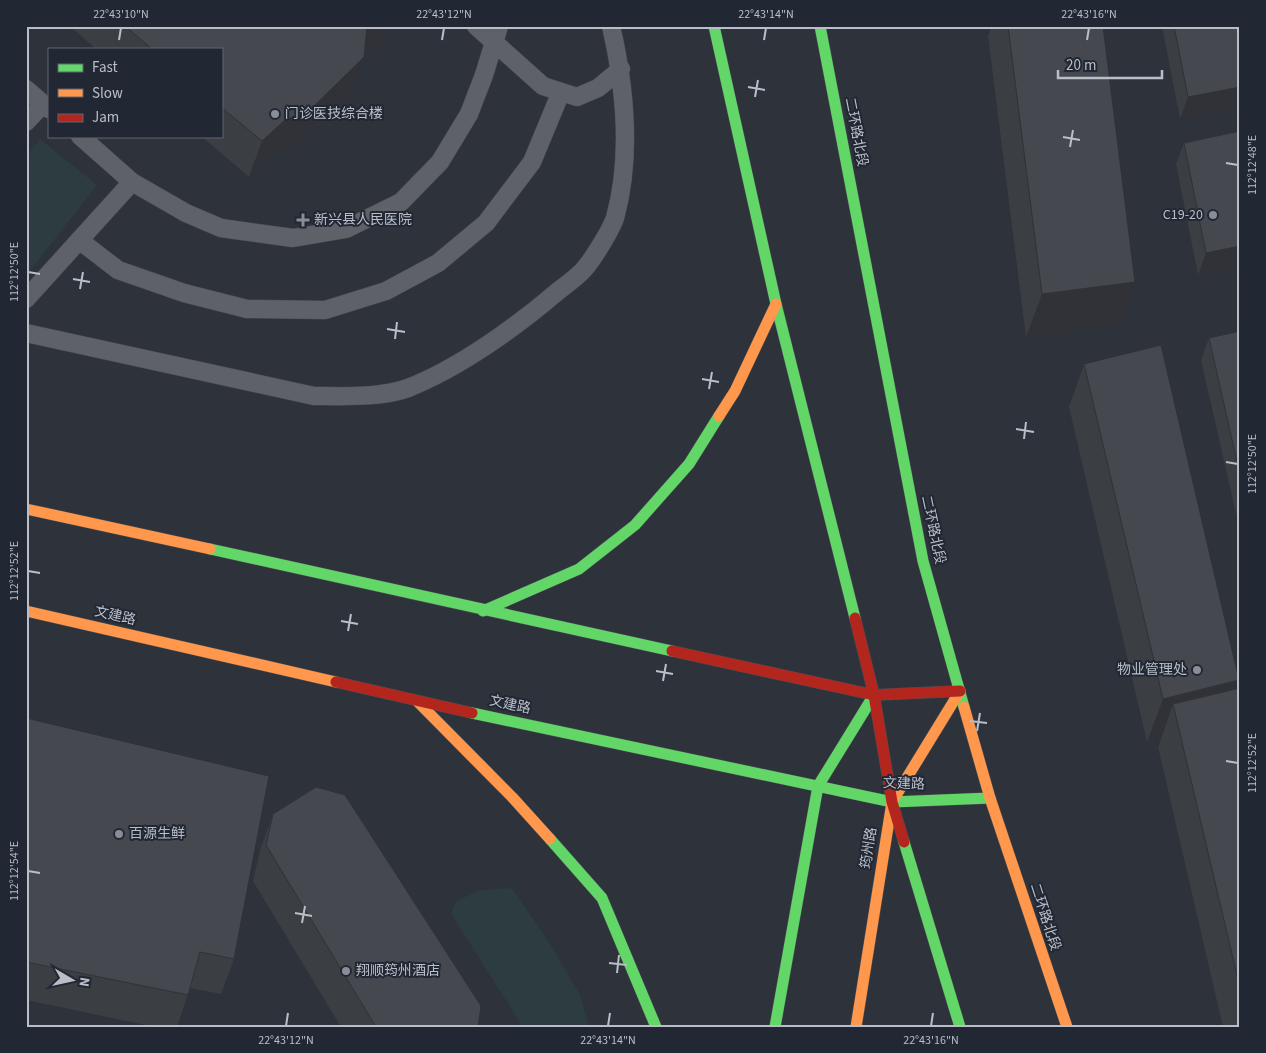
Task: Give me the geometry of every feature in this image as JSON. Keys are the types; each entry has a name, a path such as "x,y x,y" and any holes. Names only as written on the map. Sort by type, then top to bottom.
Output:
{"main road":[{"path":"714,26 776,304 874,695 892,802 960,1027"},
{"name":"二环路北段","path":"820,26 923,561 990,798 1067,1027"},
{"path":"483,610 579,569 635,525 689,464 735,391 776,304"},
{"path":"26,509 874,695 960,691"},
{"name":"文建路","path":"26,611 417,701 892,802 990,798"},
{"name":"筠州路","path":"856,1027 892,802 960,691"},
{"path":"775,1027 818,786 874,695"},
{"path":"417,701 512,797 602,898 656,1027"}],"lane":[{"path":"476,26 496,34 543,86 577,97 598,88 621,69"},
{"path":"26,333 314,396 361,396 407,388 452,365 521,323 586,268 614,219 622,168 624,121 621,69 611,26"},
{"path":"82,138 132,182 186,214 221,228 293,238 346,228 401,202 440,162 468,114 484,75 496,34"},
{"path":"26,89 46,106 26,122"},
{"path":"79,240 118,270 184,293 247,309 325,310 334,308 386,291 438,263 486,223 532,162 561,92"},
{"path":"26,299 132,182"}],"shaded area":[{"path":"40,139 97,185 26,276 26,156"},
{"path":"512,888 550,944 580,995 589,1027 523,1027 451,914 456,901 481,890"}],"building":[{"name":"门诊医技综合楼","path":"125,26 367,26 364,57 308,112 285,120 262,141 222,108 222,48 151,48"},
{"path":"1008,26 1103,26 1135,282 1042,294"},
{"path":"1174,26 1240,26 1240,87 1188,97"},
{"name":"C19-20","path":"1240,131 1240,246 1206,253 1184,143"},
{"path":"1240,331 1240,475 1209,338"},
{"path":"1161,345 1239,680 1163,699 1084,364"},
{"path":"1240,688 1240,988 1173,704"},
{"path":"26,718 269,776 234,959 200,952 188,995 26,962"},
{"path":"316,787 345,795 481,1006 478,1027 376,1027 266,845 273,814"}],"traffic: fast":[{"path":"714,26 776,304 855,618"},
{"path":"820,26 923,561 964,707"},
{"path":"483,611 579,569 635,525 689,464 719,416"},
{"path":"210,549 672,651"},
{"path":"775,1027 818,786 874,695"},
{"path":"472,713 892,802 990,798"},
{"path":"550,839 602,898 656,1027"},
{"path":"904,842 960,1027"}],"traffic: slow":[{"path":"719,416 735,391 776,304"},
{"path":"26,509 210,549"},
{"path":"26,611 336,682"},
{"path":"856,1027 892,802 960,691"},
{"path":"417,701 512,797 550,839"},
{"path":"964,707 990,798 1067,1027"}],"traffic: jam":[{"path":"855,618 874,695 892,802 904,842"},
{"path":"672,651 874,695 960,691"},
{"path":"336,682 472,713"}],"place":[{"name":"门诊医技综合楼","path":"275,114"},
{"name":"C19-20","path":"1213,215"},
{"name":"新兴县人民医院","path":"303,220"},
{"name":"物业管理处","path":"1197,670"},
{"name":"百源生鲜","path":"119,834"},
{"name":"翔顺筠州酒店","path":"346,971"}]}
